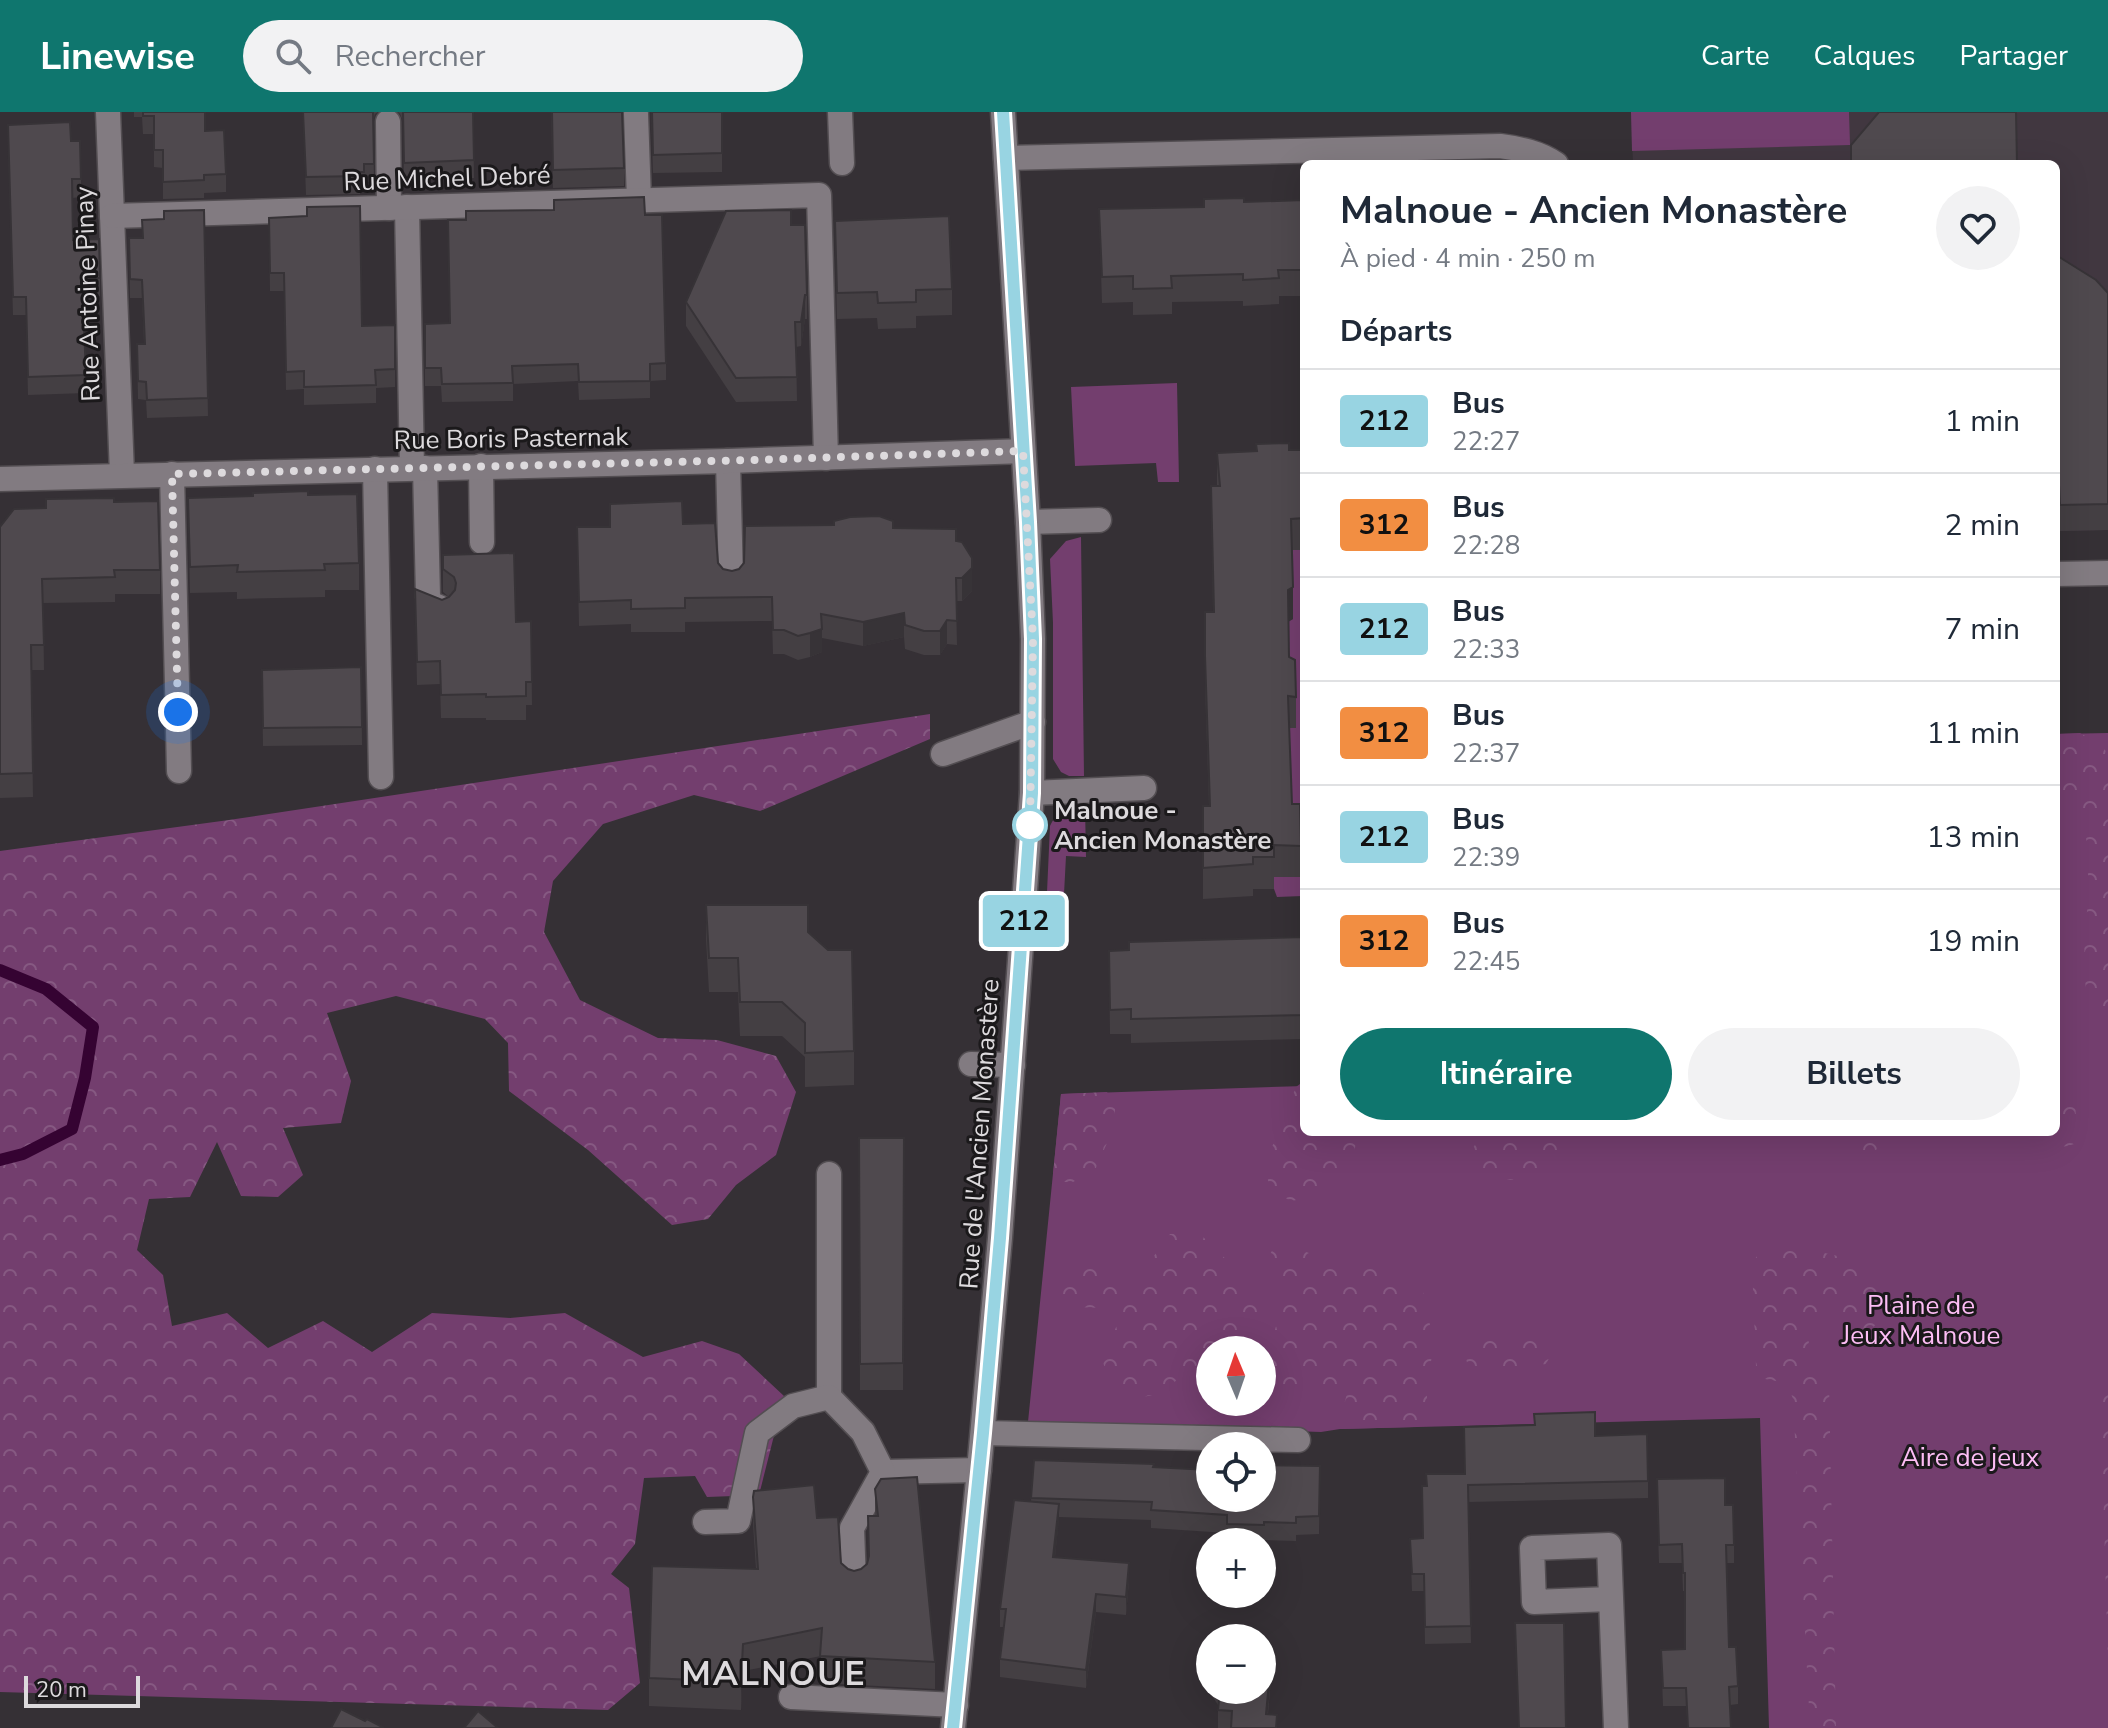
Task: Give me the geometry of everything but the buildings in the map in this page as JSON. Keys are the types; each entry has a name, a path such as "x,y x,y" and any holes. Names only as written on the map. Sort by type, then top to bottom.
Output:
{"street":[{"name":"Rue Antoine Pinay","path":"108,112 122,474"},
{"path":"840,112 842,163"},
{"name":"Rue de l'Ancien Monastère","path":"954,1716 983,1433 1032,793 1033,639 1003,112"},
{"path":"636,114 639,200"},
{"path":"388,122 398,208 428,596 430,603 441,608"},
{"path":"1006,158 1500,146 1524,149 1550,160"},
{"name":"Rue Michel Debré","path":"112,216 819,195 826,458"},
{"name":"Rue Boris Pasternak","path":"0,479 1023,451"},
{"path":"728,461 731,580"},
{"path":"481,466 482,542"},
{"path":"375,469 381,777"},
{"path":"172,474 179,771"},
{"path":"1028,522 1099,520"},
{"path":"2060,574 2108,573"},
{"path":"943,754 1033,722"},
{"path":"1032,793 1144,788"},
{"path":"971,1064 1013,1065"},
{"path":"829,1174 829,1397 863,1432 883,1472"},
{"path":"705,1522 738,1521 757,1433 793,1406 829,1397"},
{"path":"983,1433 1298,1440"},
{"path":"883,1472 979,1470"},
{"path":"854,1583 852,1528 883,1472"},
{"path":"1610,1599 1616,1728"},
{"path":"791,1697 954,1716"}],"shaded area":[{"path":"1631,112 2108,112 2108,530 2060,531 2060,160 1633,160"}],"green space":[{"path":"1631,112 1849,112 1850,145 1632,151"},
{"path":"1177,383 1179,482 1158,482 1156,463 1075,466 1071,387"},
{"path":"1081,537 1084,776 1069,776 1061,772 1053,759 1050,559 1066,541"},
{"path":"1291,550 1300,550 1300,877 1292,835 1288,728 1296,728 1295,692 1289,688"},
{"path":"930,714 930,739 760,811 694,795 603,824 553,881 544,932 580,1000 658,1038 717,1040 776,1056 796,1092 776,1155 736,1185 708,1219 672,1225 588,1150 509,1091 508,1043 485,1019 396,996 327,1013 351,1081 341,1123 283,1128 303,1175 278,1197 241,1196 217,1142 190,1197 149,1199 137,1250 163,1275 172,1326 227,1313 268,1348 323,1321 372,1352 432,1313 510,1318 565,1313 643,1357 702,1341 739,1354 784,1396 759,1495 707,1497 695,1476 644,1478 635,1544 611,1574 629,1588 640,1683 608,1710 0,1692 0,851 229,820"},
{"path":"2080,733 2104,747 2108,758 2108,1029 2086,1003 2084,937 2089,894 2086,835 2078,812 2060,790 2060,734"},
{"name":"Plaine de Jeux Malnoue","path":"2108,733 2108,1728 1769,1728 1760,1418 1321,1432 1028,1422 1061,1094 1300,1086 1300,1136 2060,1136 2060,734"},
{"path":"1072,806 1085,806 1086,857 1066,856 1064,894 1047,892 1050,826 1058,814"},
{"path":"1274,877 1300,877 1300,896 1277,897"},
{"path":"1300,1084 1300,1136 1356,1136 1343,1181 1324,1195 1291,1201 1269,1189 1266,1162 1296,1087"},
{"path":"2070,1091 2075,1097 2077,1143 2062,1147 2041,1137 2060,1136 2060,1100"},
{"path":"1107,1092 1115,1107 1115,1125 1095,1170 1073,1182 1063,1182 1053,1175 1061,1094"},
{"path":"1480,1136 1566,1136 1548,1166 1525,1179 1501,1178 1476,1171 1473,1148"},
{"path":"1834,1136 1889,1136 1882,1146 1869,1152 1853,1152 1838,1147"},
{"path":"1199,1233 1264,1300 1260,1317 1244,1336 1196,1336 1196,1366 1162,1393 1143,1397 1114,1386 1102,1361 1119,1320 1108,1308 1069,1307 1061,1295 1062,1276 1079,1264 1095,1263 1110,1267 1114,1280 1132,1284 1146,1278 1151,1260 1170,1234"},
{"path":"1764,1245 1816,1251 1868,1263 1889,1281 1892,1295 1888,1310 1871,1330 1851,1332 1840,1320 1817,1318 1808,1333 1811,1369 1829,1384 1836,1728 1810,1728 1793,1399 1787,1383 1765,1379 1756,1366 1752,1264"},
{"path":"1274,1246 1290,1246 1309,1253 1318,1265 1335,1269 1366,1266 1397,1271 1423,1292 1431,1330 1432,1356 1427,1404 1414,1427 1340,1429 1347,1392 1312,1388 1292,1399 1276,1394 1276,1336 1274,1336 1280,1302 1278,1285 1268,1259"},
{"path":"1531,1330 1546,1335 1554,1349 1546,1364 1490,1371 1467,1363 1465,1352 1469,1343 1483,1338 1495,1341"},
{"path":"2108,1377 2108,1665 2100,1378"}],"waterway":[{"path":"0,970 46,989 93,1027 85,1078 72,1129 23,1154 0,1160"}],"bus line":[{"name":"212","path":"953,1728 1000,1238 1032,793 1033,639 1003,112"}],"place":[{"name":"Malnoue - Ancien Monastère","path":"1030,825"}],"district":[{"name":"MALNOUE","path":"774,1673"}],"route":[{"path":"178,712 172,474 1023,451 1033,639 1030,825"}],"park label":[{"name":"Aire de jeux","path":"1970,1457"}]}
